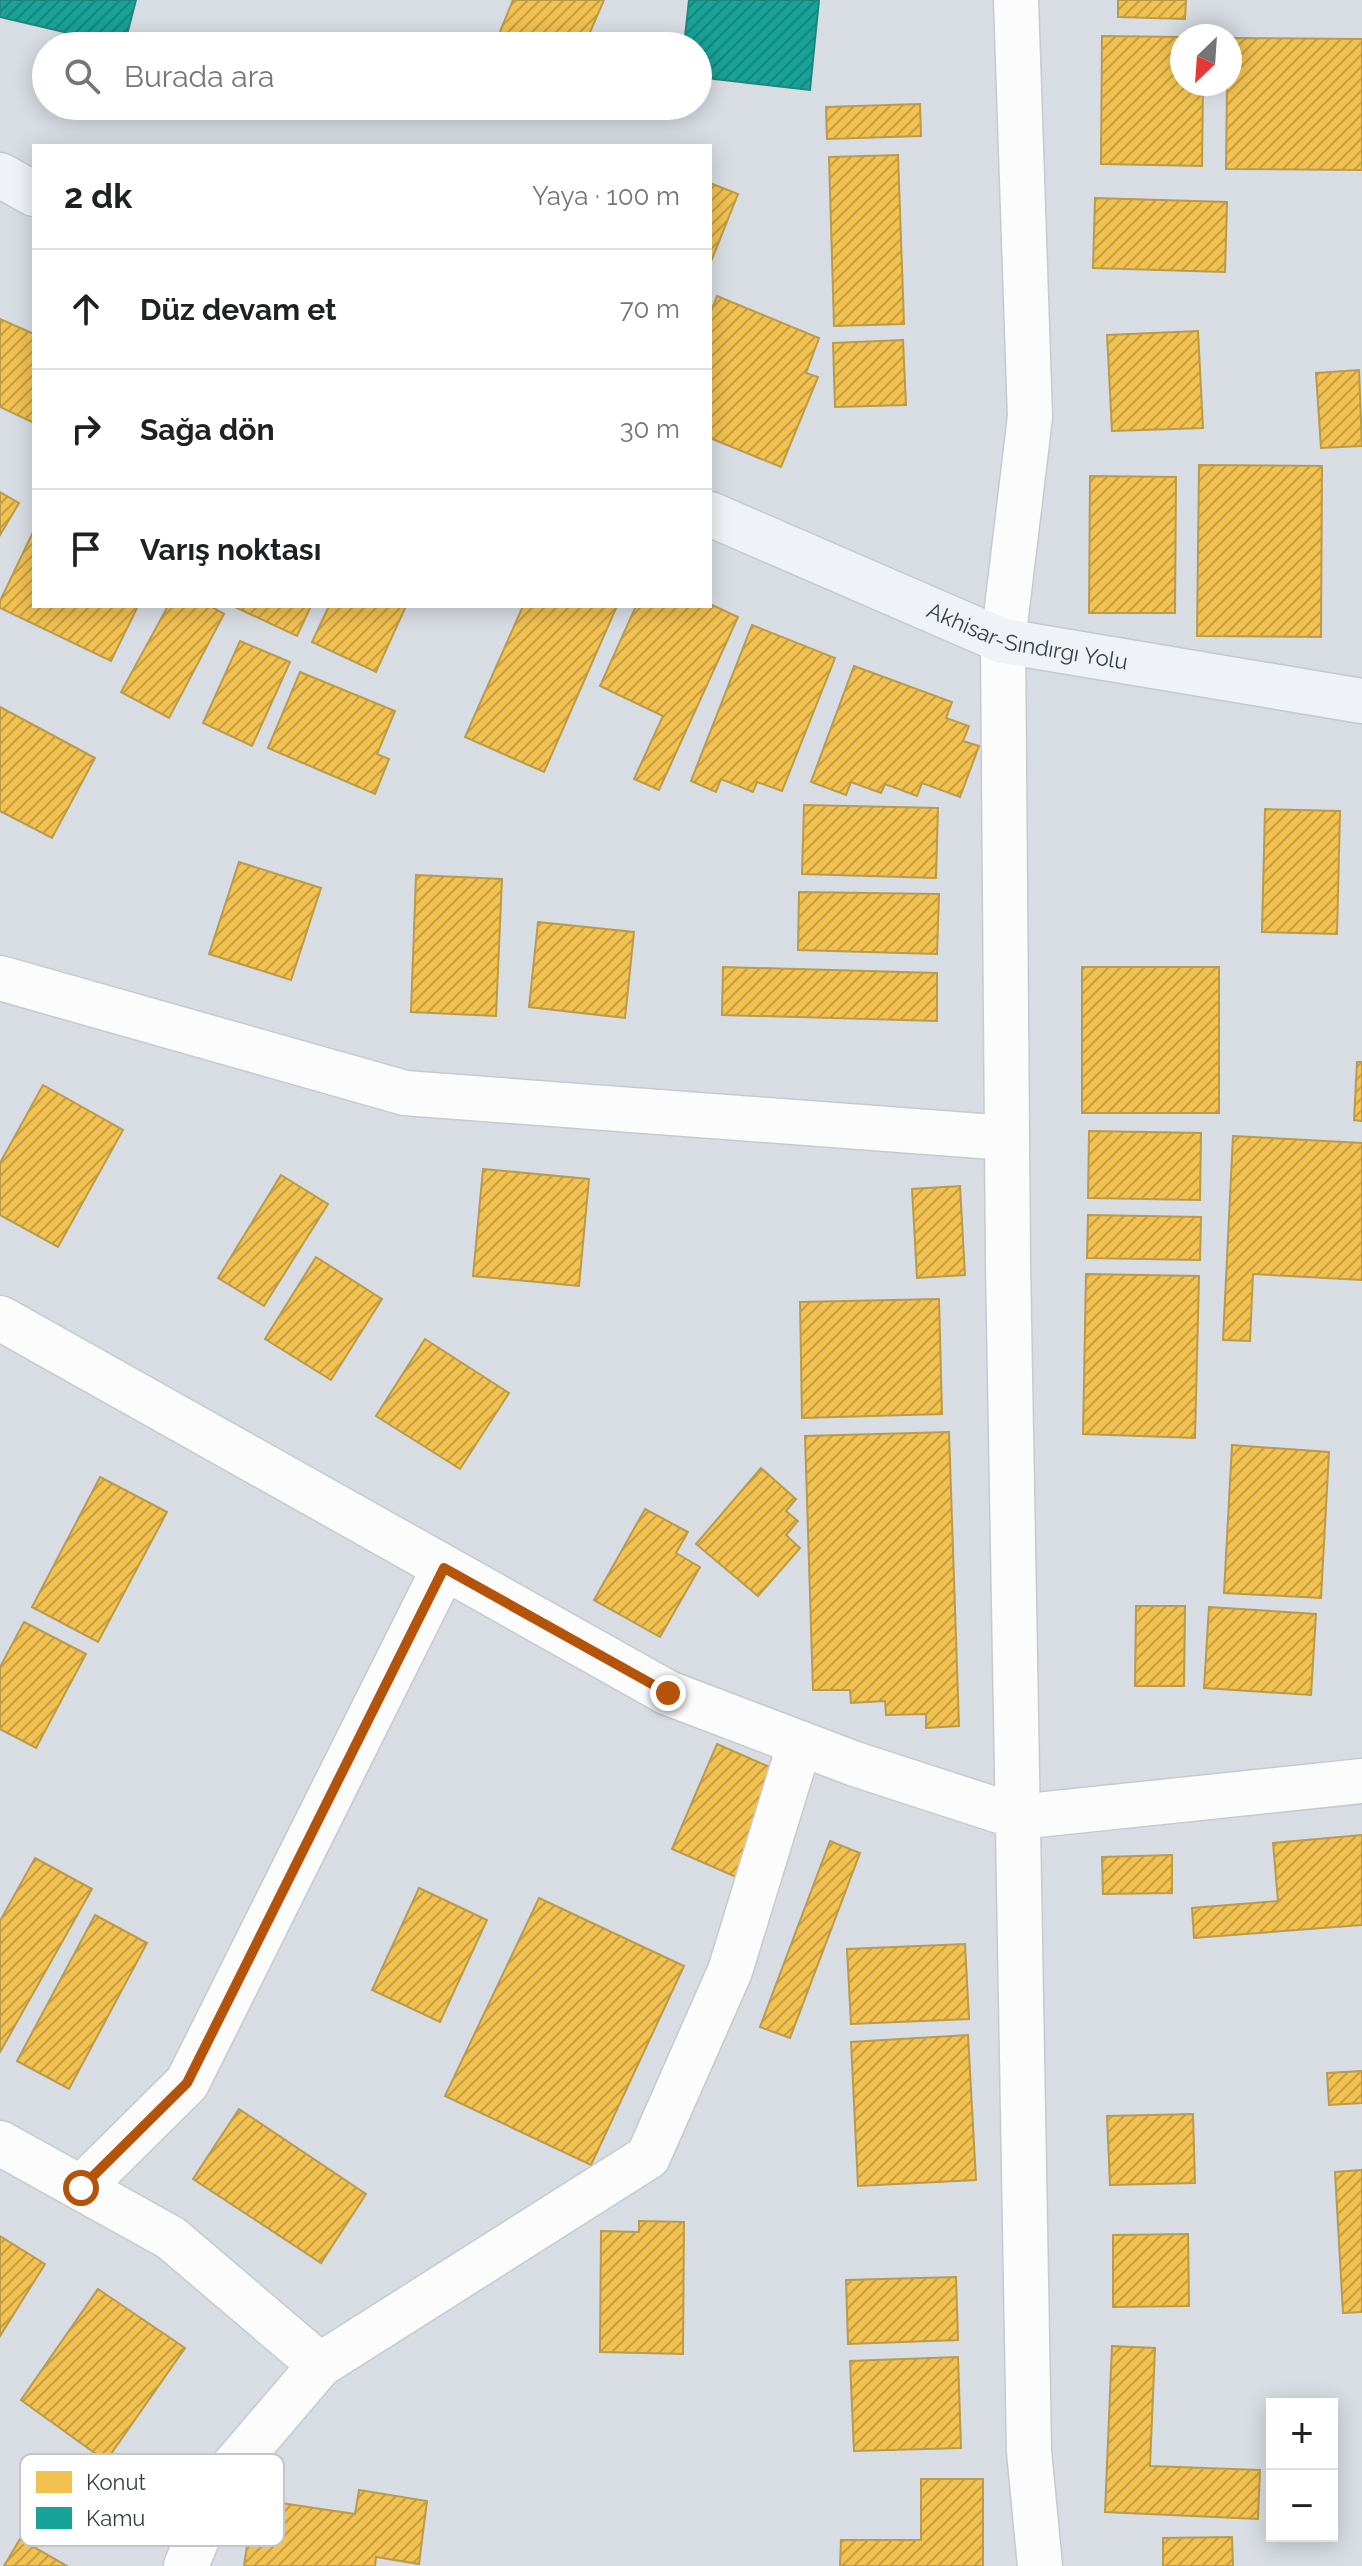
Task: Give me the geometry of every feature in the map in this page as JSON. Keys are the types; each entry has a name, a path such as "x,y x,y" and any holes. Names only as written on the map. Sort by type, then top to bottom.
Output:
{"main road":[{"path":"0,175 32,193"},
{"name":"Akhisar-Sındırgı Yolu","path":"712,515 1003,641 1362,701"}],"street":[{"path":"1016,0 1030,417 1003,641 1007,1138 1029,2451 1040,2566"},
{"path":"0,978 405,1093 1007,1138"},
{"path":"0,1318 668,1693 800,1743 1018,1817 1362,1781"},
{"path":"81,2188 187,2083 444,1568"},
{"path":"244,2454 320,2365 648,2157 730,1971 800,1743"},
{"path":"0,2143 171,2238 320,2365"},
{"path":"186,2566 194,2546"}],"shaded area":[{"path":"0,0 1362,0 1362,2566 0,2566"}],"building: Konut":[{"path":"513,0 604,0 590,32 500,32"},
{"path":"1118,0 1186,0 1185,19 1118,17"},
{"path":"1102,36 1170,37 1170,96 1203,96 1202,166 1101,164"},
{"path":"1242,38 1362,39 1362,170 1226,169 1227,96 1242,96"},
{"path":"920,104 921,136 827,139 826,107"},
{"path":"898,155 904,324 834,326 829,157"},
{"path":"712,184 738,194 712,259"},
{"path":"1095,198 1227,202 1225,272 1093,268"},
{"path":"717,296 819,338 806,373 818,377 781,467 712,439 712,309"},
{"path":"0,319 32,333 32,422 0,407"},
{"path":"1198,331 1203,428 1112,431 1107,335"},
{"path":"903,340 906,405 835,407 833,343"},
{"path":"1359,370 1362,446 1321,448 1316,373"},
{"path":"1199,465 1322,466 1321,637 1197,636"},
{"path":"1090,476 1176,477 1175,613 1089,613"},
{"path":"0,492 19,503 0,535"},
{"path":"32,534 32,608 137,608 111,661 0,608 0,601"},
{"path":"712,605 738,617 659,790 634,779 663,716 600,686 635,608 712,608"},
{"path":"167,608 214,608 224,614 169,718 121,692"},
{"path":"237,608 310,608 297,636"},
{"path":"328,608 405,608 376,672 312,642"},
{"path":"522,608 616,608 544,772 465,737"},
{"path":"752,625 835,658 782,791 757,782 753,792 721,779 716,792 691,781"},
{"path":"240,641 290,662 252,746 203,723"},
{"path":"854,666 952,702 946,718 969,726 963,741 979,746 960,797 922,783 917,796 885,784 881,793 851,782 846,795 811,782"},
{"path":"300,672 395,711 377,754 389,759 375,794 268,748"},
{"path":"0,707 95,758 52,838 0,811"},
{"path":"804,805 938,808 936,878 802,874"},
{"path":"1265,809 1340,811 1337,934 1262,932"},
{"path":"239,862 321,888 291,980 209,954"},
{"path":"416,875 502,879 496,1016 411,1012"},
{"path":"799,892 939,894 937,954 798,950"},
{"path":"538,922 634,932 625,1018 529,1007"},
{"path":"723,967 937,973 937,1021 722,1015"},
{"path":"1082,967 1219,967 1219,1113 1082,1113"},
{"path":"1357,1062 1362,1062 1362,1121 1354,1120"},
{"path":"43,1085 123,1130 58,1247 0,1215 0,1163"},
{"path":"1089,1131 1201,1133 1200,1200 1088,1198"},
{"path":"1233,1136 1362,1143 1362,1280 1253,1274 1250,1341 1223,1340"},
{"path":"483,1169 589,1179 579,1286 473,1276"},
{"path":"281,1175 328,1204 264,1306 218,1278"},
{"path":"960,1186 965,1275 917,1278 912,1189"},
{"path":"1088,1215 1201,1217 1200,1260 1087,1258"},
{"path":"316,1257 382,1299 331,1380 265,1339"},
{"path":"1086,1274 1199,1276 1195,1438 1083,1434"},
{"path":"939,1299 942,1414 802,1418 800,1302"},
{"path":"425,1339 509,1393 460,1469 376,1416"},
{"path":"949,1432 959,1726 926,1728 926,1714 886,1715 885,1701 851,1703 850,1690 813,1690 805,1436"},
{"path":"1232,1445 1329,1452 1321,1598 1224,1593"},
{"path":"761,1468 796,1499 786,1511 798,1521 786,1535 800,1548 758,1596 696,1544"},
{"path":"100,1477 167,1512 98,1642 32,1607"},
{"path":"645,1509 688,1532 676,1553 700,1567 660,1637 594,1600"},
{"path":"1136,1606 1185,1606 1184,1686 1135,1686"},
{"path":"1209,1607 1316,1614 1311,1695 1204,1688"},
{"path":"24,1622 86,1654 36,1748 0,1729 0,1667"},
{"path":"717,1744 781,1772 736,1877 672,1849"},
{"path":"1362,1835 1362,1925 1194,1938 1192,1908 1278,1901 1273,1843"},
{"path":"830,1841 860,1853 790,2038 760,2027"},
{"path":"1172,1855 1172,1893 1103,1894 1102,1857"},
{"path":"35,1858 92,1889 0,2052 0,1921"},
{"path":"419,1888 487,1920 440,2022 372,1990"},
{"path":"539,1898 684,1966 591,2165 445,2096"},
{"path":"95,1915 147,1943 69,2089 17,2061"},
{"path":"965,1944 969,2019 851,2024 847,1949"},
{"path":"968,2035 976,2180 858,2186 851,2042"},
{"path":"1362,2071 1362,2103 1329,2105 1327,2073"},
{"path":"239,2109 366,2194 321,2263 193,2179"},
{"path":"1193,2114 1195,2183 1110,2185 1107,2116"},
{"path":"1362,2170 1362,2312 1343,2313 1335,2172"},
{"path":"639,2221 684,2222 683,2354 600,2352 601,2231 639,2232"},
{"path":"1188,2234 1189,2306 1113,2307 1113,2235"},
{"path":"0,2236 45,2264 0,2336"},
{"path":"956,2277 958,2340 848,2344 846,2280"},
{"path":"98,2289 185,2348 111,2454 96,2454 21,2400"},
{"path":"1112,2346 1155,2348 1150,2466 1260,2470 1258,2519 1105,2512"},
{"path":"958,2357 961,2448 854,2451 850,2361"},
{"path":"921,2479 983,2479 983,2566 840,2566 841,2540 921,2540"},
{"path":"359,2490 427,2501 419,2564 376,2557 375,2566 244,2566 247,2546 284,2546 284,2503 355,2514"},
{"path":"1232,2537 1233,2566 1163,2566 1163,2538"},
{"path":"20,2539 20,2546 32,2546 67,2566 4,2566"}],"building: Kamu":[{"path":"0,0 136,0 128,32 64,32 0,17"},
{"path":"689,0 819,0 810,90 712,79 712,32 686,32"}],"route":[{"path":"81,2188 187,2083 444,1568 668,1693"}]}
